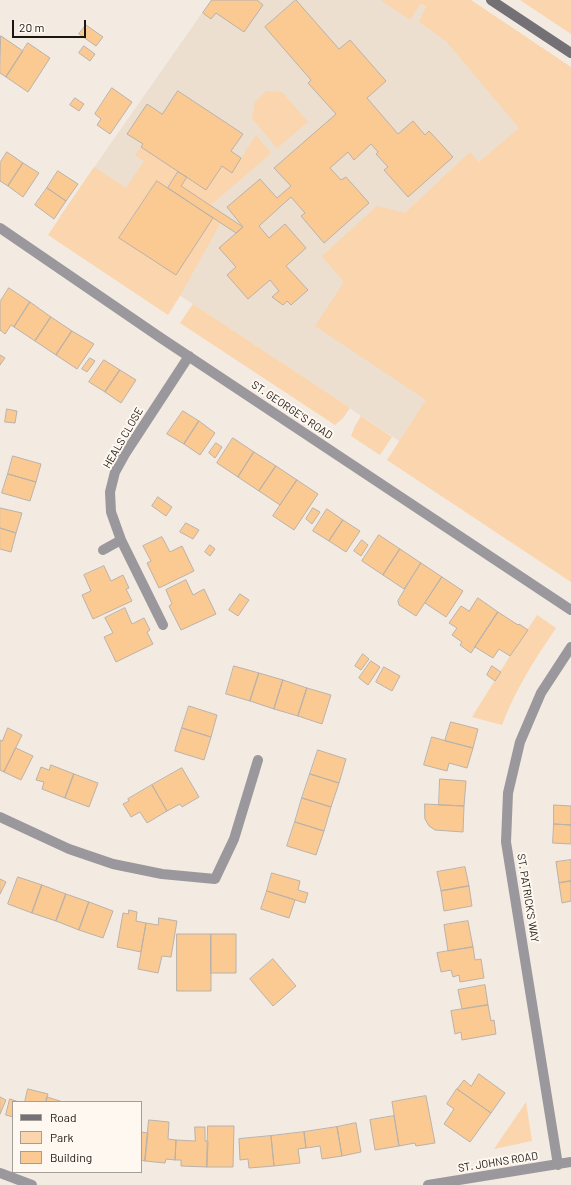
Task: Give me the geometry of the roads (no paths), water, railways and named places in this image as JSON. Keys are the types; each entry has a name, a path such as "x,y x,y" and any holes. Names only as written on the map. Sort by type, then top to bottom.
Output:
{"main road":[{"path":"491,0 571,53"}],"street":[{"name":"ST. GEORGE'S ROAD","path":"0,228 188,356 571,610"},
{"name":"HEALS CLOSE","path":"163,625 121,540 111,512 110,492 115,472 125,454 188,356"},
{"path":"103,550 121,540"},
{"name":"ST. PATRICK'S WAY","path":"558,1165 506,842 508,793 520,742 541,693 571,647"},
{"path":"0,817 69,849 113,864 162,874 215,879 234,839 258,760"},
{"name":"ST. JOHNS ROAD","path":"428,1185 571,1162"},
{"path":"0,1173 32,1185"}]}
